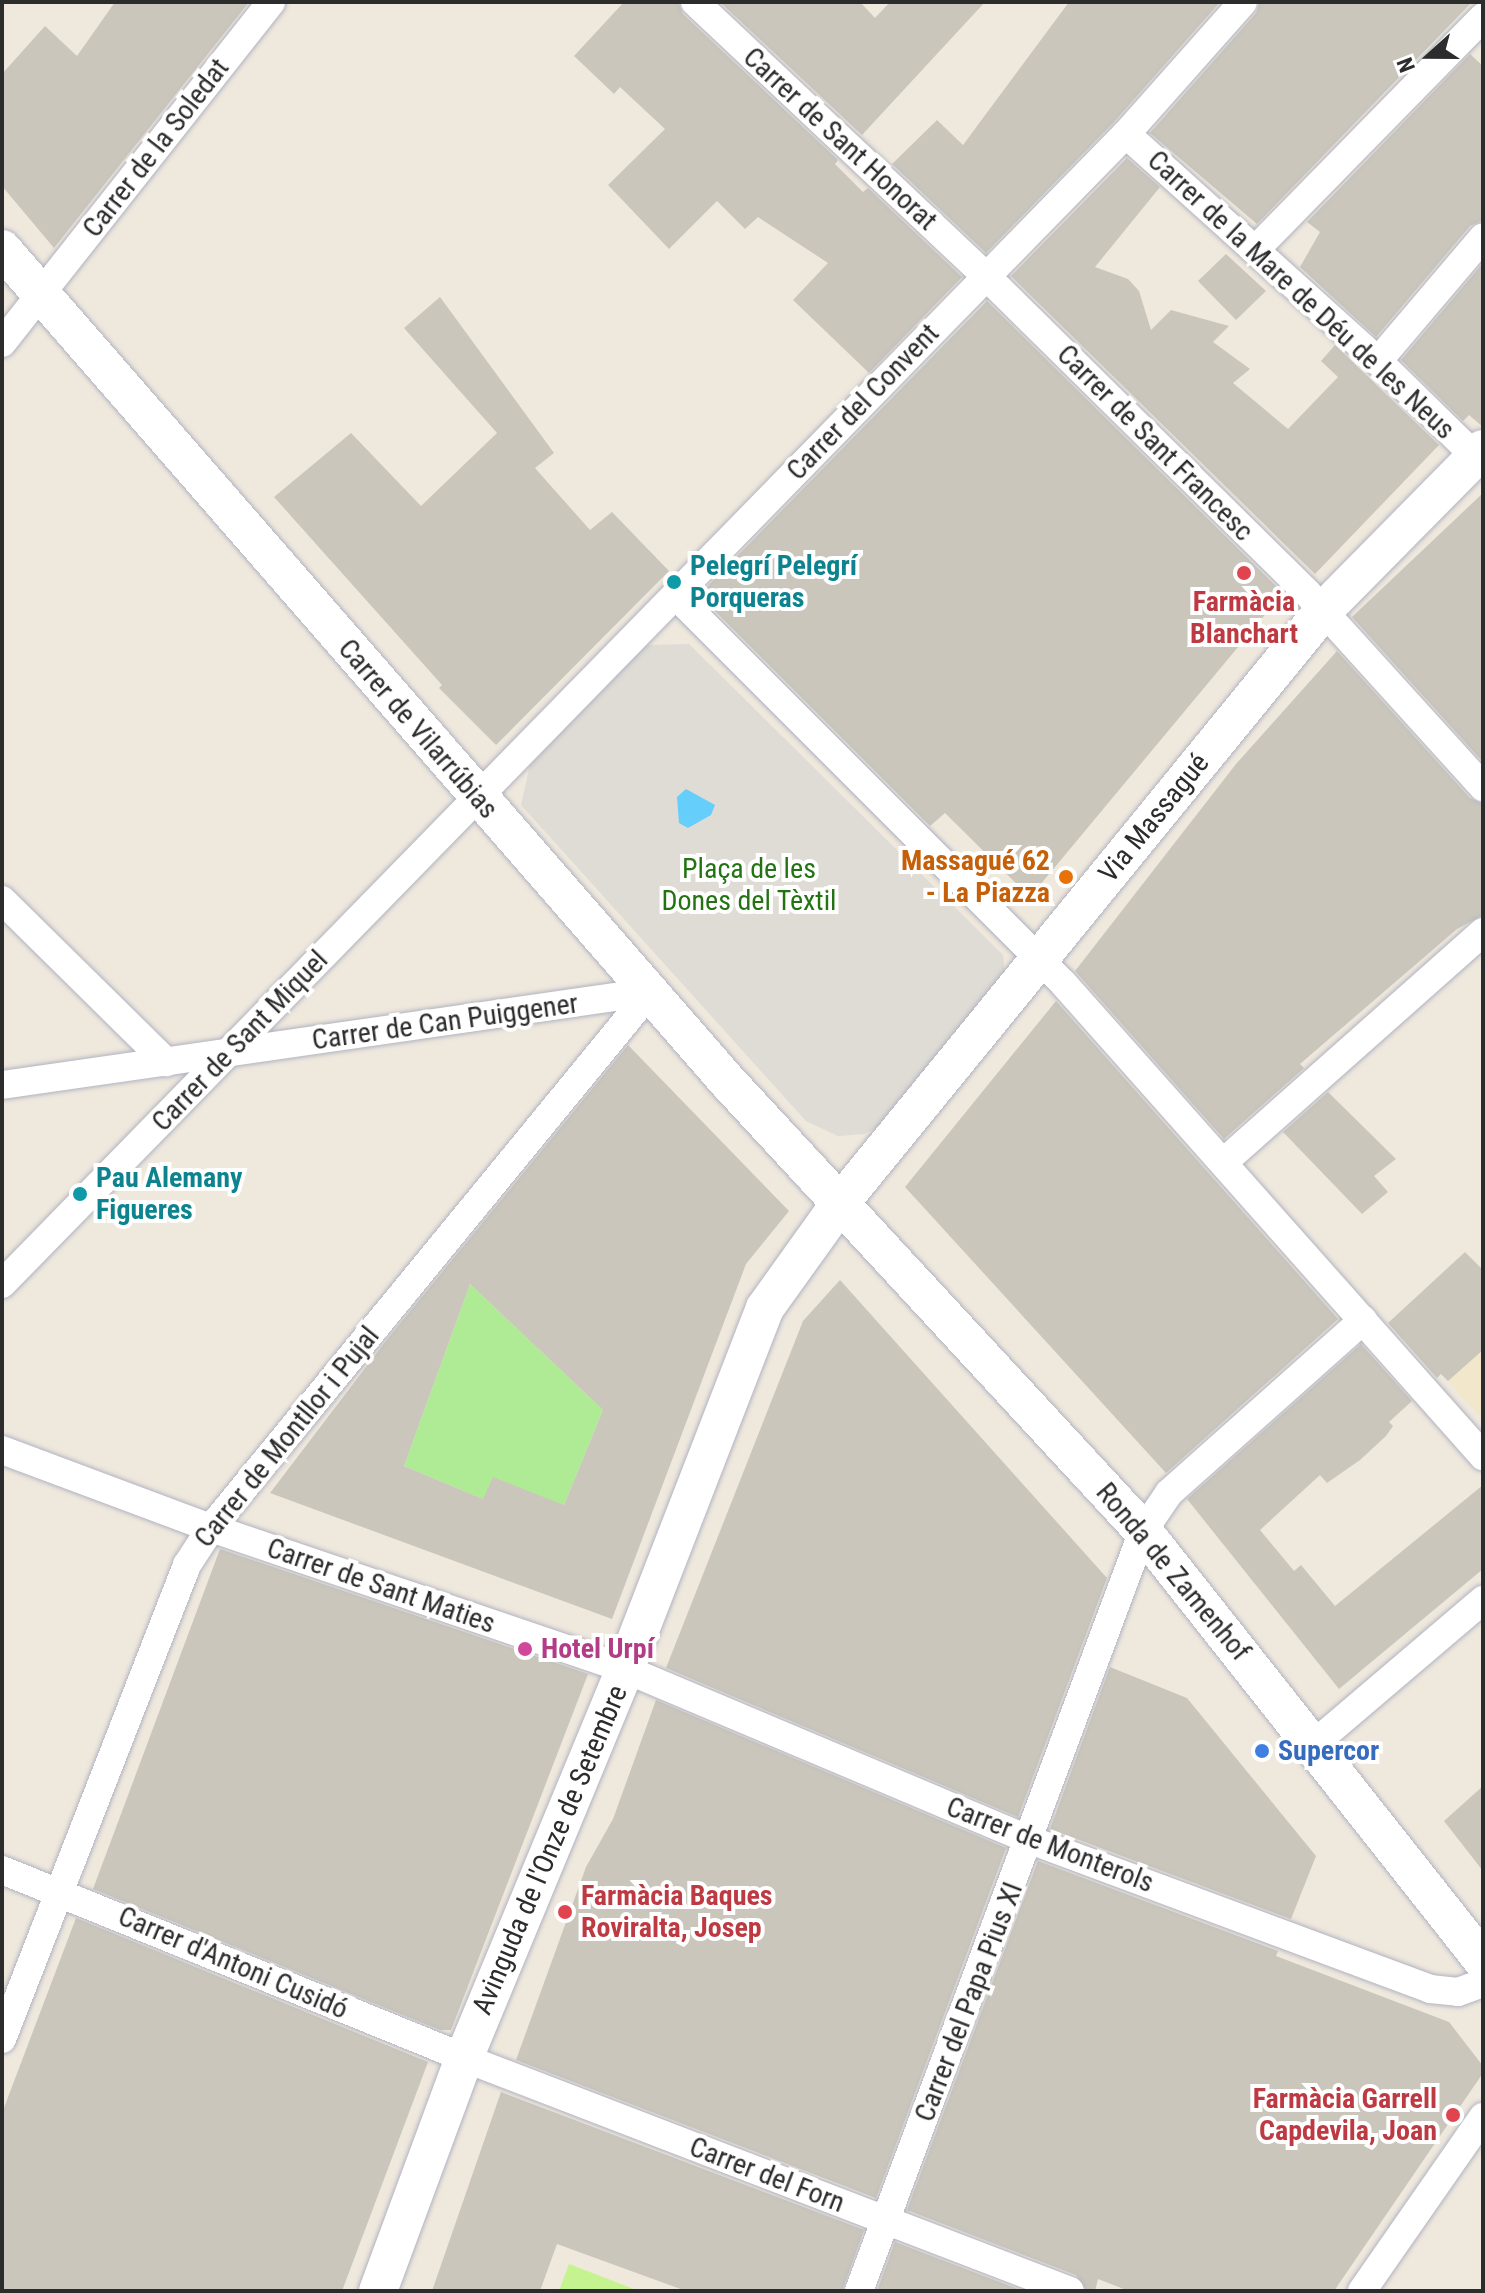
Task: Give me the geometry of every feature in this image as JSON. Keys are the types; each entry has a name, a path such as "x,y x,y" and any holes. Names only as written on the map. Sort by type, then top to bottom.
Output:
{"main road":[{"name":"Carrer de Vilarrúbias","path":"2,249 479,799 841,1202"},
{"name":"Via Massagué","path":"841,1202 1324,610 1479,453"},
{"name":"Ronda de Zamenhof","path":"841,1202 1143,1531 1315,1743 1483,1961"},
{"name":"Avinguda de l'Onze de Setembre","path":"378,2291 464,2058 625,1669 765,1308 841,1202"}],"street":[{"name":"Carrer de la Soledat","path":"2,343 271,2"},
{"name":"Carrer de Sant Honorat","path":"695,2 986,276"},
{"name":"Carrer del Convent","path":"479,799 1126,134 1243,2"},
{"path":"1255,250 1483,17"},
{"name":"Carrer de la Mare de Déu de les Neus","path":"1126,134 1479,453"},
{"path":"1378,361 1483,237"},
{"name":"Carrer de Sant Francesc","path":"986,276 1324,610 1483,787"},
{"path":"675,595 1040,958 1225,1161 1483,1456"},
{"name":"Carrer de Sant Miquel","path":"2,1284 479,799"},
{"path":"2,900 166,1062"},
{"path":"1225,1161 1483,932"},
{"name":"Carrer de Can Puiggener","path":"2,1085 650,992"},
{"name":"Carrer de Montllor i Pujal","path":"2,2039 57,1890 187,1565 211,1528 650,992"},
{"name":"Carrer del Papa Pius XI","path":"859,2291 1143,1531 1169,1493 1363,1320"},
{"name":"Carrer de Sant Maties","path":"2,1450 211,1528 625,1669"},
{"path":"1315,1743 1483,1600"},
{"name":"Carrer de Monterols","path":"625,1669 1030,1840 1430,1989 1458,1992 1483,1983"},
{"name":"Carrer d'Antoni Cusidó","path":"2,1870 464,2058"},
{"name":"Carrer del Forn","path":"464,2058 1070,2291"},
{"path":"1362,2291 1483,2117"}],"shaded area":[{"name":"Plaça de les Dones del Tèxtil","path":"689,644 1003,955 1005,973 878,1127 864,1134 838,1136 806,1121 521,805 530,765 647,645"},
{"path":"1483,1350 1483,1420 1448,1381"}],"green space":[{"path":"470,1284 603,1410 564,1505 483,1499 404,1466"},
{"path":"569,2264 639,2291 559,2291"}],"water":[{"path":"686,789 715,805 711,815 688,828 679,823 677,797"}],"building":[{"path":"115,2 249,2 54,248 2,186 2,74 45,26 77,56"},
{"path":"624,2 678,2 683,14 838,160 835,164 863,192 868,188 962,277 869,373 793,300 828,263 758,217 745,229 717,201 669,249 608,185 665,129 620,87 614,94 574,56"},
{"path":"720,2 860,2 875,18 890,2 985,2 862,135"},
{"path":"1069,2 1220,2 1114,122 986,253 892,164 937,120 963,145"},
{"path":"1260,2 1472,2 1257,224 1150,133 1256,13"},
{"path":"1470,54 1483,66 1483,220 1470,226 1376,337 1300,267 1320,232 1307,222"},
{"path":"1127,158 1160,187 1095,267 1128,279 1139,291 1151,330 1171,310 1229,326 1213,342 1250,369 1233,383 1288,429 1338,377 1321,361 1335,345 1439,445 1315,574 1011,276"},
{"path":"1226,254 1266,291 1236,320 1198,281"},
{"path":"1483,263 1483,427 1469,415 1463,421 1401,360"},
{"path":"440,297 554,453 535,468 590,530 612,512 669,571 496,745 439,688 442,685 274,497 351,433 421,506 497,433 404,328"},
{"path":"987,301 1283,593 1030,897 945,813 930,826 699,595"},
{"path":"1483,493 1483,762 1352,617"},
{"path":"1337,651 1470,798 1483,804 1483,915 1457,929 1300,1064 1304,1068 1224,1139 1075,971 1236,764"},
{"path":"1056,1001 1338,1319 1166,1473 905,1187"},
{"path":"628,1045 789,1211 746,1264 612,1619 270,1493 385,1342","holes":["470,1284 603,1410 564,1505 493,1477 483,1499 404,1466"]},
{"path":"1328,1092 1396,1159 1374,1176 1388,1192 1362,1214 1283,1132"},
{"path":"1465,1252 1483,1270 1483,1350 1448,1381 1441,1374 1437,1378 1388,1323"},
{"path":"840,1280 1107,1578 1018,1817 666,1668 803,1321"},
{"path":"1361,1344 1412,1401 1389,1422 1393,1426 1386,1436 1360,1460 1327,1483 1320,1475 1260,1530 1294,1571 1301,1565 1335,1606 1483,1485 1483,1569 1339,1689 1187,1499"},
{"path":"220,1549 588,1674 451,2030 440,2030 93,1889"},
{"path":"1110,1667 1187,1698 1316,1856 1291,1919 1050,1829"},
{"path":"656,1700 1006,1848 876,2198 516,2060 586,1867 613,1819"},
{"path":"1483,1786 1483,1871 1444,1821"},
{"path":"1038,1861 1278,1951 1276,1956 1449,2022 1483,2066 1483,2073 1334,2291 1129,2291 1098,2279 1095,2291 1087,2291 1076,2275 907,2210"},
{"path":"76,1918 428,2062 342,2291 2,2291 2,2113"},
{"path":"501,2092 864,2230 842,2291 686,2291 557,2244 540,2291 432,2291"},
{"path":"895,2242 1023,2291 877,2291"}],"place":[{"name":"Farmàcia Blanchart","path":"1244,573"},
{"name":"Pelegrí Pelegrí Porqueras","path":"674,582"},
{"name":"Massagué 62 - La Piazza","path":"1066,877"},
{"name":"Pau Alemany Figueres","path":"80,1194"},
{"name":"Hotel Urpí","path":"525,1649"},
{"name":"Supercor","path":"1262,1751"},
{"name":"Farmàcia Baques Roviralta, Josep","path":"565,1912"},
{"name":"Farmàcia Garrell Capdevila, Joan","path":"1453,2115"}]}
